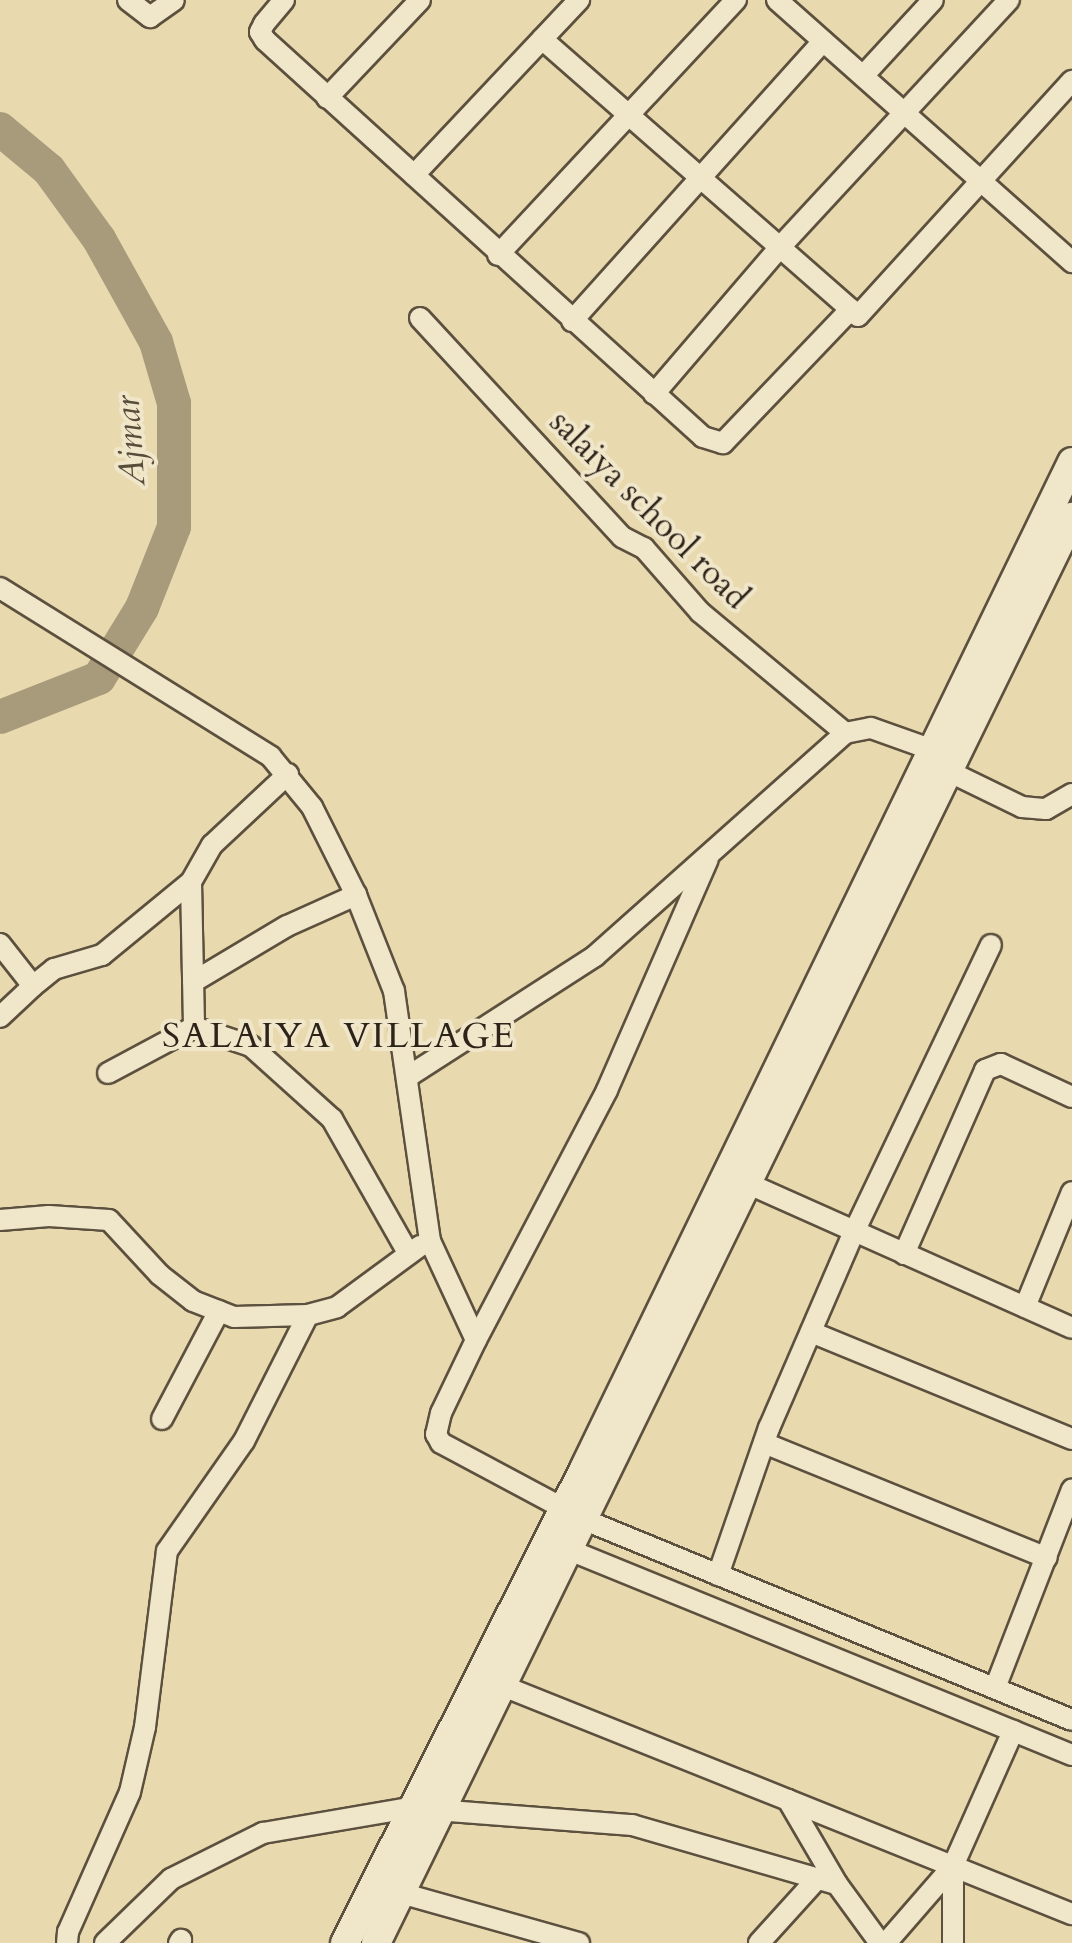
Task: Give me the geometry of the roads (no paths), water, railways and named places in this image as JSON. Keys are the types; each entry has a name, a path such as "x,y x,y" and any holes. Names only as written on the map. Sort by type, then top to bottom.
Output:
{"street":[{"path":"128,0 150,17 174,0"},
{"path":"284,0 260,32 498,255 703,437 723,443 851,309"},
{"path":"327,98 420,0"},
{"path":"414,175 579,0"},
{"path":"498,255 736,0"},
{"path":"863,76 933,0"},
{"path":"654,394 779,248 1009,0"},
{"path":"786,3 823,41 1072,262"},
{"path":"542,39 858,316 1072,81"},
{"path":"572,321 697,177 823,41"},
{"name":"salaiya school road","path":"420,318 622,537 644,548 700,612 845,733"},
{"path":"574,1515 751,1185 924,794 930,749 1072,462"},
{"path":"345,1943 410,1808 559,1545 924,794 950,772 1072,517"},
{"path":"0,588 271,757 312,807 356,895 394,991 409,1076 430,1241 476,1340"},
{"path":"409,1076 595,956 845,733 871,728 930,749"},
{"path":"950,772 1022,807 1046,809 1072,794"},
{"path":"0,1017 54,969 102,955 191,882 212,845 288,774"},
{"path":"711,852 607,1090 476,1340 436,1434 461,1457 574,1515 1072,1720"},
{"path":"191,882 194,1027"},
{"path":"193,982 287,926 356,895"},
{"path":"0,944 33,986"},
{"path":"718,1575 764,1443 854,1232 991,945"},
{"path":"108,1073 194,1027 251,1046 332,1119 408,1253"},
{"path":"904,1254 985,1070 1001,1064 1072,1097"},
{"path":"751,1185 1072,1328"},
{"path":"1025,1307 1072,1192"},
{"path":"0,1220 49,1216 109,1220 160,1275 193,1301 234,1317 308,1315 356,1295 408,1253 430,1241"},
{"path":"162,1419 219,1311"},
{"path":"67,1943 130,1792 145,1727 167,1551 244,1441 308,1315"},
{"path":"811,1332 1072,1439"},
{"path":"764,1443 1047,1558"},
{"path":"995,1688 1072,1489"},
{"path":"376,1943 503,1686 559,1545"},
{"path":"559,1545 1072,1755"},
{"path":"503,1686 1072,1914"},
{"path":"788,1800 827,1881 883,1943 953,1866 1013,1731"},
{"path":"105,1943 171,1879 263,1833 410,1808 632,1825 827,1881"},
{"path":"953,1866 953,1943"},
{"path":"759,1943 827,1881"},
{"path":"401,1893 539,1938 579,1943"}],"waterway":[{"name":"Ajmar","path":"0,129 49,170 99,239 156,342 174,403 174,527 142,608 99,678 0,717"}],"district":[{"name":"SALAIYA VILLAGE","path":"339,1036"}]}
